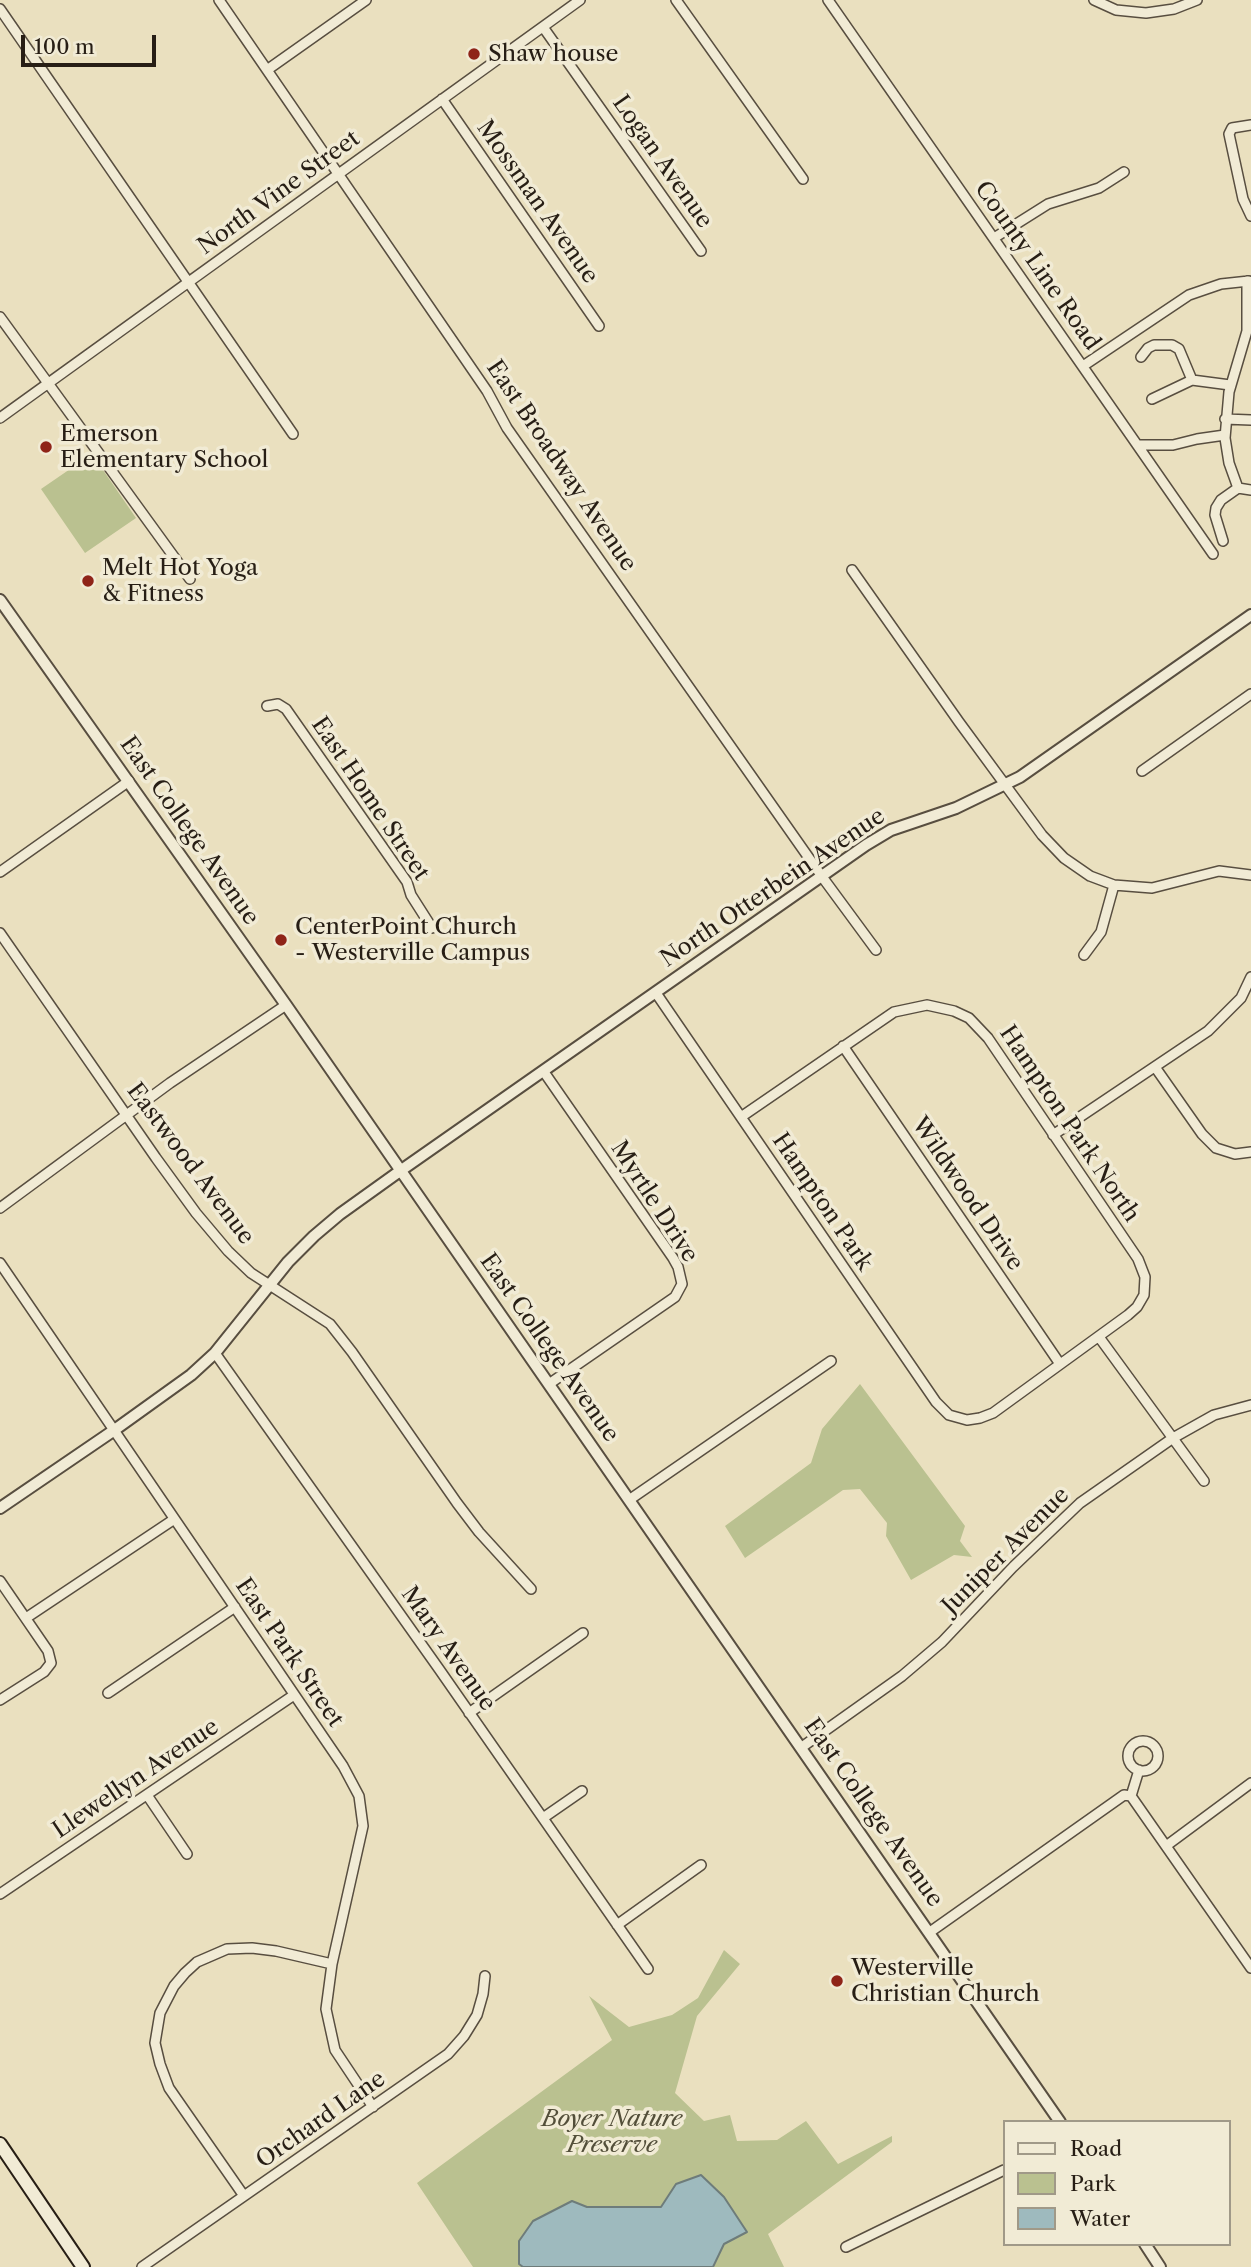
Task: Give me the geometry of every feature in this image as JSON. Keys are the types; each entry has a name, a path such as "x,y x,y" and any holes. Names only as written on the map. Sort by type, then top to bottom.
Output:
{"main road":[{"path":"0,2144 83,2267"}],"street":[{"name":"East Broadway Avenue","path":"219,0 487,391 508,428 876,950"},
{"path":"267,70 366,0"},
{"path":"676,0 803,179"},
{"name":"County Line Road","path":"828,0 1213,554"},
{"path":"1094,0 1116,10 1146,13 1174,9 1197,0"},
{"name":"North Vine Street","path":"0,418 575,2"},
{"path":"0,9 293,434"},
{"name":"Logan Avenue","path":"543,27 701,251"},
{"name":"Mossman Avenue","path":"442,99 599,326"},
{"path":"1251,125 1232,128 1229,134 1245,208 1251,216"},
{"path":"994,238 1032,212 1048,204 1099,188 1124,172"},
{"path":"1083,366 1189,295 1221,284 1249,281 1247,331 1230,385 1225,419 1229,463 1238,488"},
{"path":"0,317 190,579"},
{"path":"1141,357 1154,345 1172,345 1179,349 1192,380"},
{"path":"1152,399 1192,380 1230,385"},
{"path":"1225,419 1251,420"},
{"path":"1138,445 1173,445 1225,435"},
{"path":"1223,541 1215,515 1216,508 1221,500 1238,488 1251,490"},
{"path":"852,570 1042,835 1064,858 1090,876 1114,885 1152,888 1219,871 1251,875"},
{"name":"East College Avenue","path":"0,600 286,1005 1059,2120"},
{"name":"North Otterbein Avenue","path":"0,1508 113,1432 191,1375 215,1353 288,1262 314,1236 400,1171 891,830 956,807 1006,785 1251,614"},
{"path":"1142,771 1251,694"},
{"name":"East Home Street","path":"267,706 278,704 286,709 407,882 411,895 432,928"},
{"path":"0,872 129,781"},
{"path":"1084,955 1101,932 1114,885"},
{"name":"Eastwood Avenue","path":"0,933 169,1177 228,1251 251,1273 314,1312 342,1337 457,1503 479,1532 531,1589"},
{"path":"1053,1135 1208,1031 1241,998 1251,977"},
{"name":"Hampton Park","path":"656,993 936,1402 949,1415 967,1420 993,1413 1060,1364"},
{"path":"0,1208 204,1060 286,1005"},
{"name":"Hampton Park North","path":"843,1046 894,1012 914,1006 927,1005 954,1011 969,1018 981,1029 1138,1259 1145,1277 1144,1295 1132,1312 1099,1337"},
{"path":"741,1117 843,1046"},
{"name":"Wildwood Drive","path":"843,1046 1060,1364"},
{"path":"1155,1067 1202,1134 1216,1148 1235,1154 1251,1152"},
{"name":"Myrtle Drive","path":"544,1072 673,1258 678,1266 682,1284 676,1297 549,1384"},
{"name":"East Park Street","path":"0,1263 350,1776 362,1807 363,1826 332,1964 326,2009 335,2050 373,2107"},
{"path":"1060,1364 1099,1337 1204,1481"},
{"name":"Mary Avenue","path":"215,1353 648,1969"},
{"path":"629,1500 831,1361"},
{"name":"Juniper Avenue","path":"802,1747 942,1642 1013,1567 1080,1503 1173,1438 1214,1415 1251,1405"},
{"path":"26,1618 173,1520"},
{"path":"0,1581 48,1651 51,1663 44,1672 0,1700"},
{"path":"108,1693 235,1607"},
{"path":"470,1713 583,1633"},
{"name":"Llewellyn Avenue","path":"0,1894 294,1695"},
{"path":"1131,1796 1139,1770"},
{"path":"1166,1846 1251,1783"},
{"path":"543,1818 582,1791"},
{"path":"930,1932 1124,1794 1131,1796 1251,1969"},
{"path":"147,1795 187,1854"},
{"path":"617,1925 701,1865"},
{"path":"244,2196 169,2088 155,2043 160,2013 174,1986 185,1973 197,1962 227,1949 276,1951 332,1964"},
{"name":"Orchard Lane","path":"142,2267 448,2054 477,2015 485,1976"},
{"path":"846,2247 1002,2171"},
{"path":"1146,2246 1160,2267"}],"green space":[{"path":"92,454 136,518 85,553 41,489"},
{"path":"860,1384 965,1526 960,1541 972,1557 954,1555 911,1580 886,1536 887,1523 860,1489 843,1490 745,1558 725,1526 811,1463 822,1429"},
{"name":"Boyer Nature Preserve","path":"724,1950 740,1964 697,2016 675,2093 704,2121 730,2115 737,2141 777,2140 806,2121 838,2164 892,2136 892,2142 768,2234 784,2267 713,2267 724,2243 676,2184 662,2207 587,2207 572,2201 533,2221 519,2241 519,2264 523,2267 473,2267 417,2183 612,2040 589,1996 629,2027 672,2015 698,1998"}],"water":[{"path":"701,2175 724,2197 747,2232 724,2244 713,2267 523,2267 519,2264 519,2241 533,2221 572,2201 587,2207 661,2207 676,2184"}],"place":[{"name":"Shaw house","path":"474,54"},
{"name":"Emerson Elementary School","path":"46,447"},
{"name":"Melt Hot Yoga & Fitness","path":"88,581"},
{"name":"CenterPoint Church - Westerville Campus","path":"281,940"},
{"name":"Westerville Christian Church","path":"837,1981"}]}
